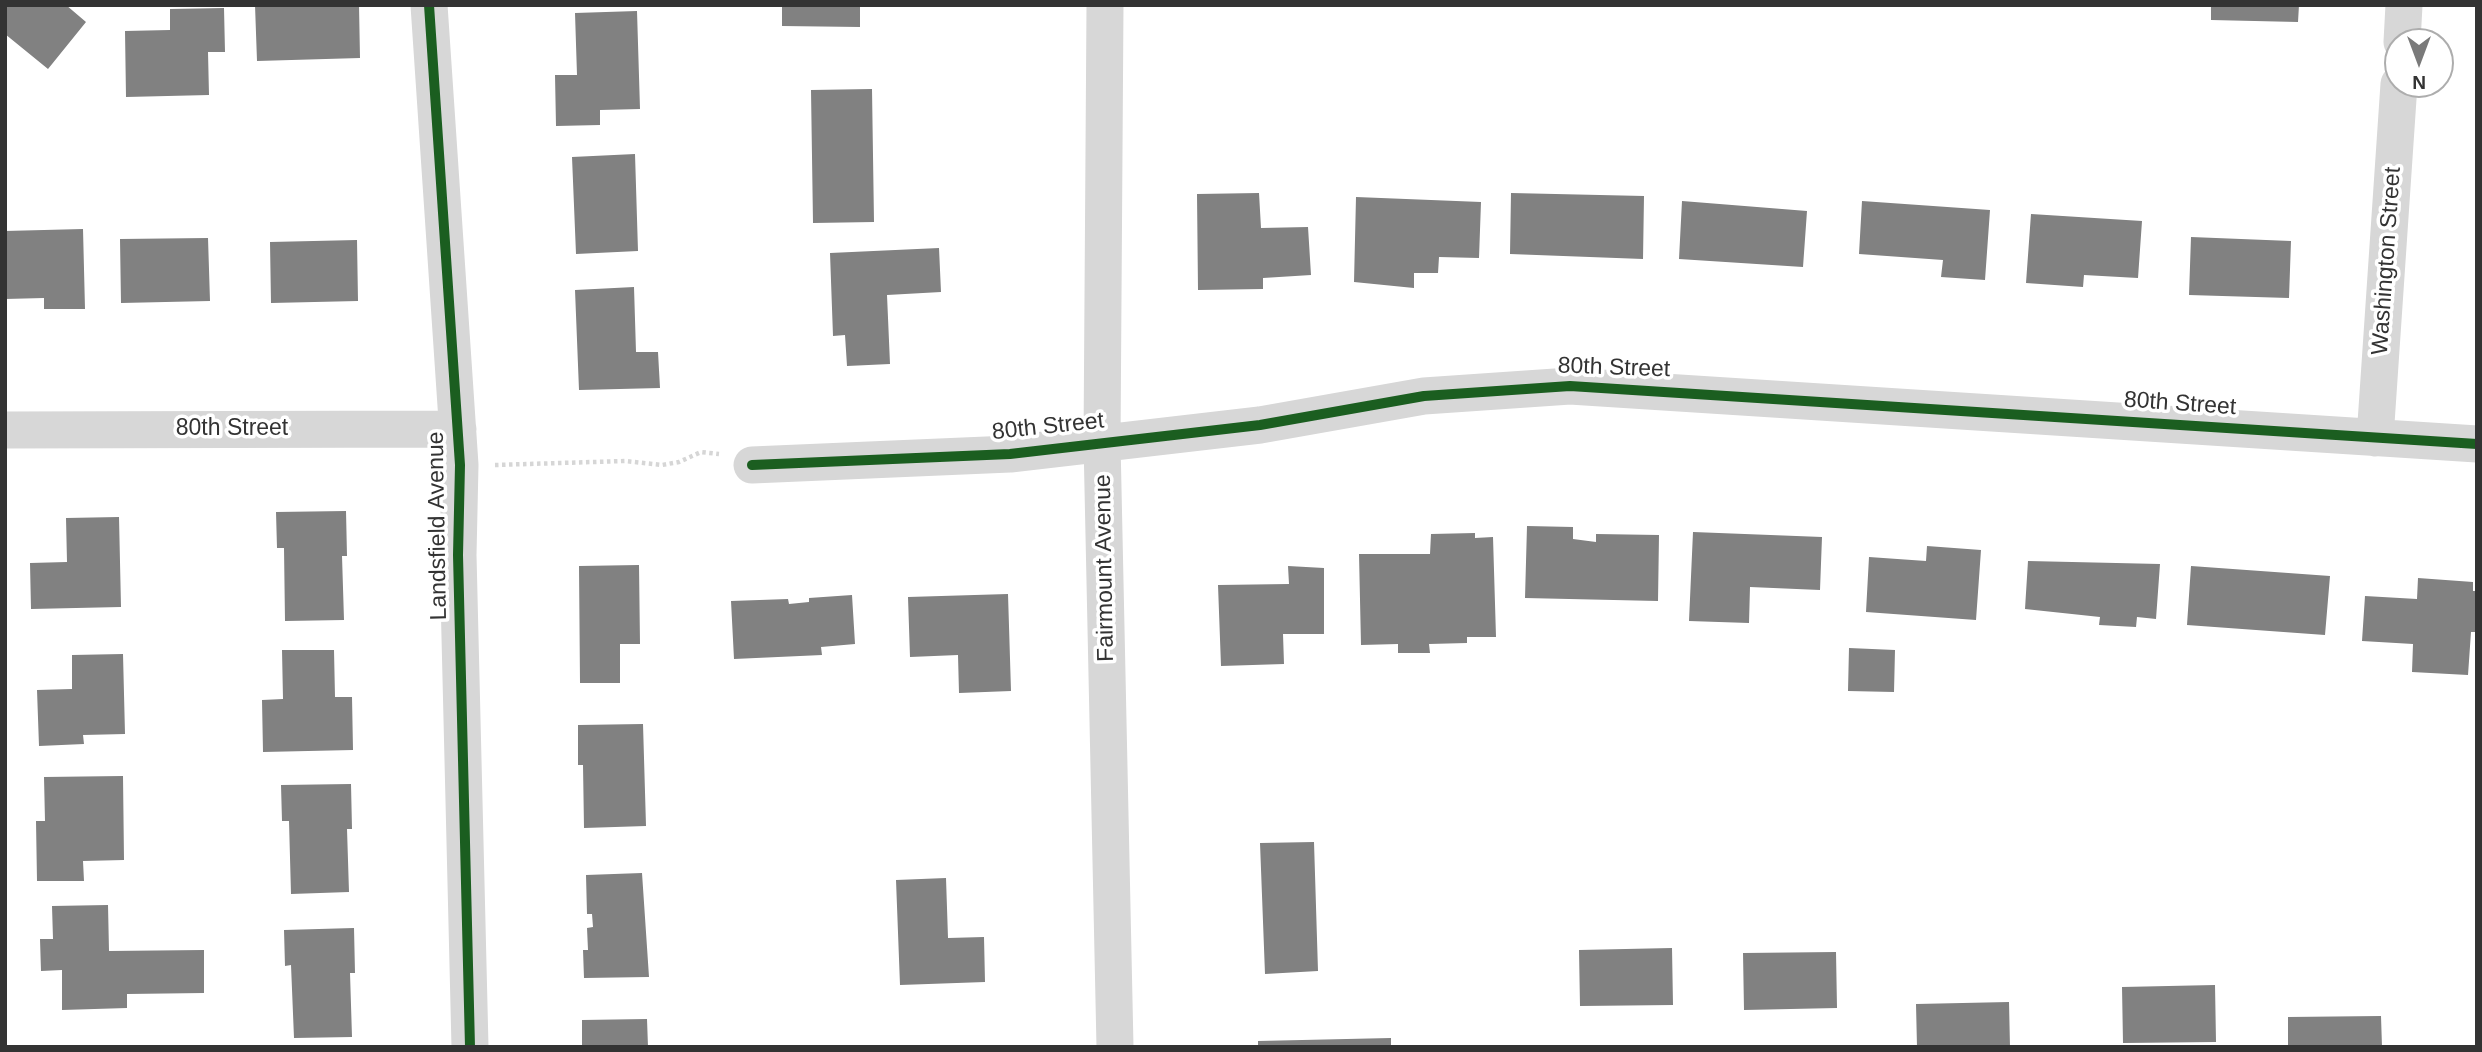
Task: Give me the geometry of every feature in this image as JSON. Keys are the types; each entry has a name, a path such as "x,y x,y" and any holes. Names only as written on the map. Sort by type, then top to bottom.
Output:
{"street":[{"name":"Landsfield Avenue","path":"429,5 460,465 458,555 470,1047"},
{"name":"Fairmount Avenue","path":"1105,5 1102,442 1115,1047"},
{"path":"2403,28 2404,5"},
{"name":"Washington Street","path":"2375,438 2398,98"},
{"name":"80th Street","path":"752,465 1010,454 1260,425 1424,396 1570,386 2477,444"},
{"name":"80th Street","path":"5,430 458,429"}],"path":[{"path":"460,465 625,461 662,465 679,462 701,452 728,454 752,465"}],"building":[{"path":"5,5 66,5 86,22 48,69 5,34"},
{"path":"255,5 359,5 360,58 257,61"},
{"path":"782,5 860,5 860,27 782,26"},
{"path":"2211,5 2299,5 2298,22 2211,20"},
{"path":"224,8 225,52 208,52 209,95 126,97 125,31 170,30 170,9"},
{"path":"637,11 640,109 600,110 600,125 556,126 555,75 577,75 575,13"},
{"path":"872,89 874,222 813,223 811,90"},
{"path":"635,154 638,251 576,254 572,157"},
{"path":"1259,193 1261,228 1308,227 1311,275 1263,278 1263,289 1198,290 1197,194"},
{"path":"1511,193 1644,196 1643,259 1510,254"},
{"path":"1356,197 1481,202 1479,258 1439,257 1438,273 1414,273 1414,288 1354,282"},
{"path":"1682,201 1807,211 1803,267 1679,259"},
{"path":"1862,201 1990,210 1985,280 1941,277 1943,260 1859,254"},
{"path":"2031,214 2142,221 2138,278 2084,275 2083,287 2026,283"},
{"path":"83,229 85,309 44,309 44,298 5,299 5,231"},
{"path":"2191,237 2291,241 2289,298 2189,295"},
{"path":"208,238 210,301 121,303 120,239"},
{"path":"357,240 358,301 271,303 270,242"},
{"path":"939,248 941,292 887,295 890,364 847,366 845,335 833,336 830,253"},
{"path":"634,287 636,352 658,352 660,388 579,390 575,290"},
{"path":"346,511 347,556 342,556 344,620 285,621 284,548 277,548 276,512"},
{"path":"119,517 121,607 31,609 30,563 67,562 66,518"},
{"path":"1527,526 1573,527 1573,539 1596,542 1596,534 1659,535 1658,601 1525,598"},
{"path":"1693,532 1822,537 1820,590 1750,587 1749,623 1689,621"},
{"path":"1475,533 1475,538 1493,537 1496,637 1467,637 1467,643 1429,644 1430,653 1398,653 1398,644 1361,645 1359,554 1430,554 1431,534"},
{"path":"1927,546 1981,550 1976,620 1866,612 1869,557 1926,561"},
{"path":"2028,561 2160,564 2156,619 2137,617 2136,627 2099,625 2100,617 2025,609"},
{"path":"639,565 640,644 620,644 620,683 580,683 579,566"},
{"path":"1288,566 1324,568 1324,634 1283,634 1284,664 1221,666 1218,585 1289,584"},
{"path":"2191,566 2330,576 2325,635 2187,625"},
{"path":"2418,578 2473,582 2473,591 2477,591 2477,632 2471,632 2468,675 2412,672 2413,644 2362,641 2365,596 2417,599"},
{"path":"1008,594 1011,691 959,693 958,655 910,657 908,597"},
{"path":"852,595 855,644 821,647 822,655 734,659 731,601 788,599 789,604 809,602 809,598"},
{"path":"1849,648 1895,650 1894,692 1848,691"},
{"path":"282,650 334,650 335,697 352,697 353,750 263,752 262,700 283,699"},
{"path":"123,654 125,734 83,735 84,744 39,746 37,690 72,689 72,655"},
{"path":"643,724 646,826 584,828 583,765 578,765 578,725"},
{"path":"123,776 124,860 83,861 84,881 37,881 36,821 45,821 44,777"},
{"path":"351,784 352,829 347,829 349,892 291,894 289,821 282,821 281,785"},
{"path":"1314,842 1318,971 1265,974 1260,843"},
{"path":"642,873 649,977 584,978 583,950 588,950 587,928 593,927 592,914 587,914 586,875"},
{"path":"946,878 948,938 984,937 985,982 900,985 896,880"},
{"path":"108,905 109,951 204,950 204,993 127,994 127,1008 62,1010 62,970 41,971 40,939 53,939 52,906"},
{"path":"354,928 355,973 350,973 352,1037 294,1038 291,965 285,966 284,930"},
{"path":"1672,948 1673,1005 1580,1006 1579,950"},
{"path":"1836,952 1837,1008 1744,1010 1743,953"},
{"path":"2215,985 2216,1042 2123,1043 2122,987"},
{"path":"2009,1002 2010,1047 1917,1047 1916,1004"},
{"path":"2381,1016 2382,1047 2288,1047 2288,1017"},
{"path":"647,1019 648,1047 582,1047 582,1020"},
{"path":"1391,1038 1391,1047 1258,1047 1258,1041"}],"cycle path":[{"path":"429,5 460,465 458,555 470,1047"},
{"path":"752,465 1010,454 1260,425 1424,396 1570,386 2477,444"}]}
